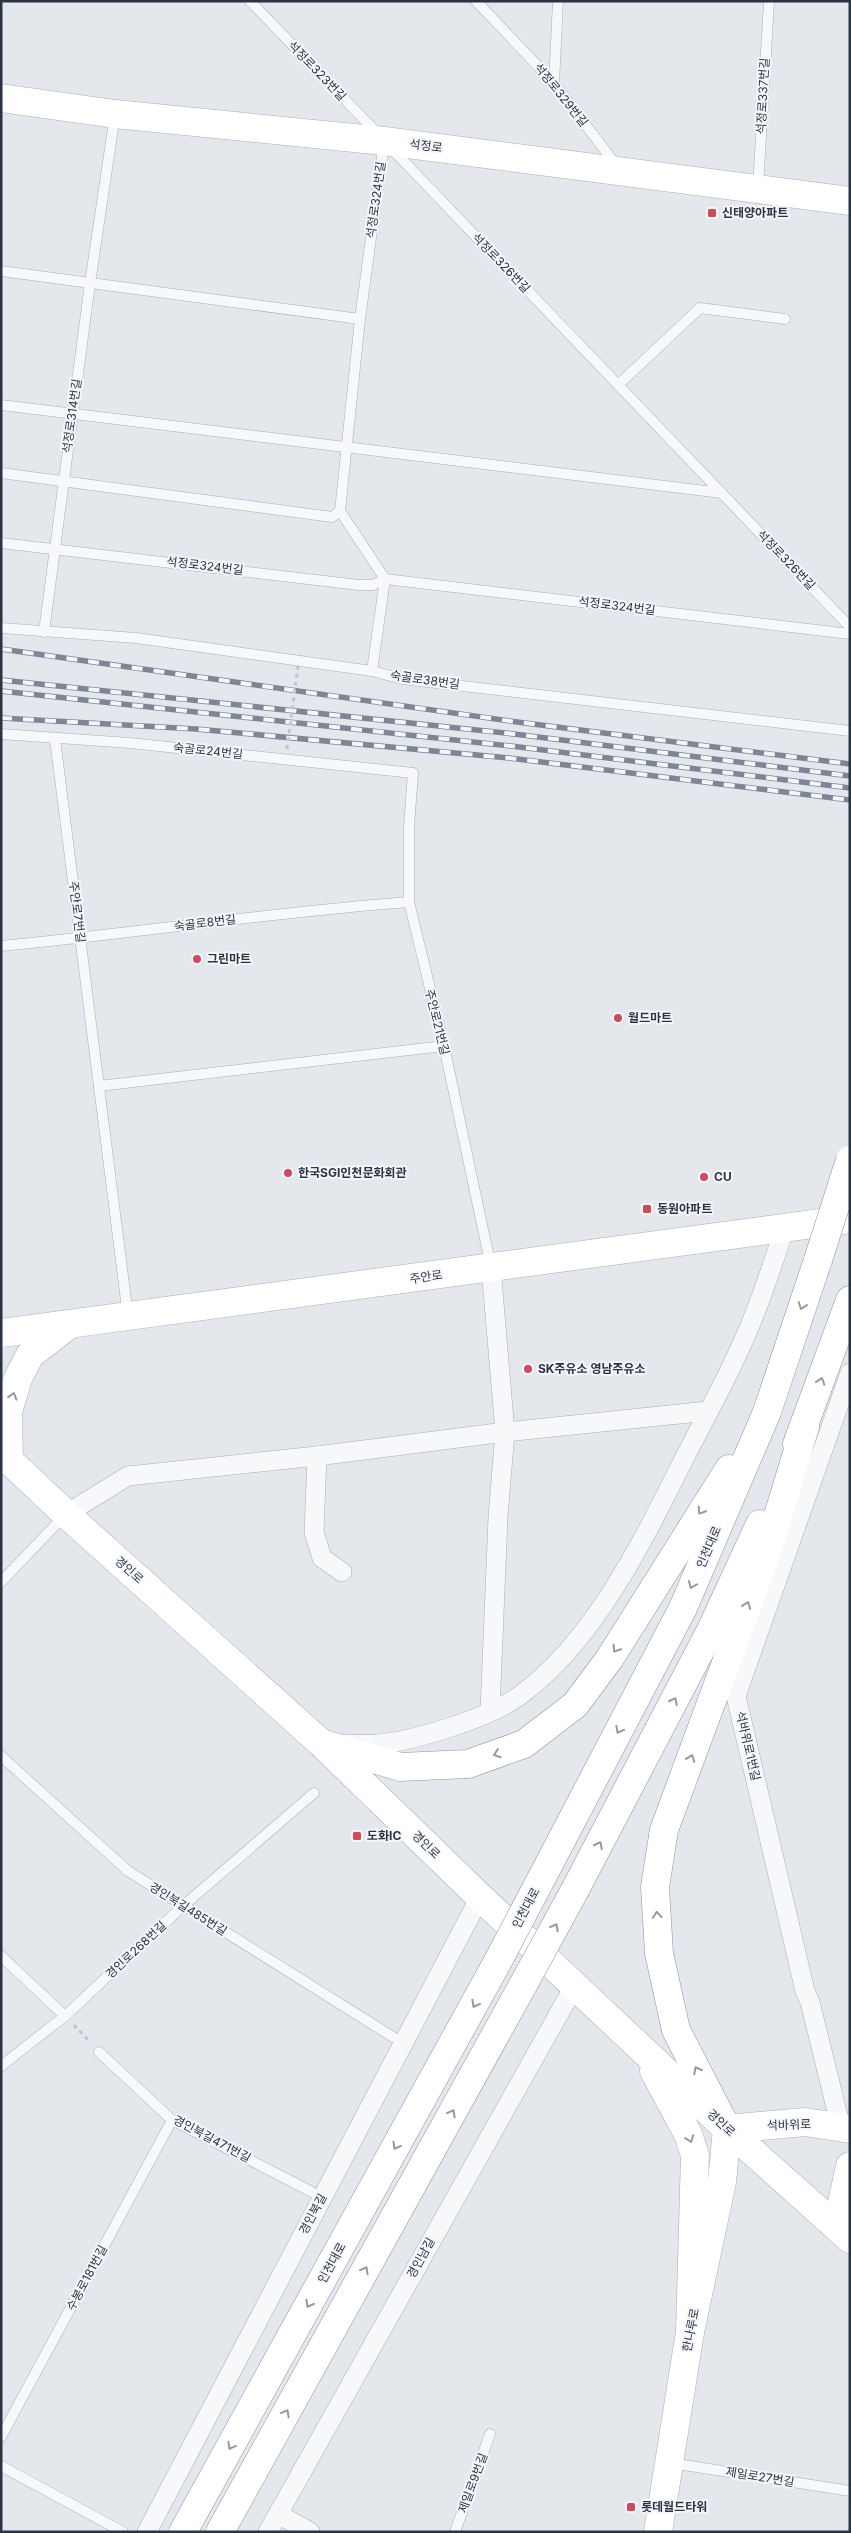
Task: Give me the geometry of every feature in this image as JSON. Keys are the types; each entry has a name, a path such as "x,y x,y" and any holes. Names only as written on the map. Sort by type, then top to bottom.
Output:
{"main road":[{"name":"석정로","path":"1,98 115,114 384,141 850,201"},
{"name":"인천대로","path":"183,2532 498,1961 683,1608 767,1412 850,1160"},
{"name":"주안로","path":"1,1332 850,1219"},
{"path":"728,2129 676,2030 659,1953 655,1887 664,1830 767,1552 805,1427 850,1300"},
{"path":"4,1457 8,1412 18,1378 30,1355 70,1324"},
{"path":"322,1743 400,1767 468,1764 524,1744 575,1705 610,1658 698,1514 767,1412"},
{"path":"220,2532 576,1888 710,1630 805,1427"},
{"name":"경인로","path":"4,1457 322,1743 480,1897 728,2129 850,2239"},
{"path":"643,2050 688,2134 695,2155 690,2332"},
{"name":"석바위로","path":"728,2129 805,2122 845,2128"},
{"name":"한나루로","path":"658,2532 690,2332 722,2182 728,2129"},
{"path":"850,2166 841,2207 850,2227"}],"street":[{"path":"322,1743 378,1744 463,1724 518,1697 555,1666 578,1640 603,1604 658,1511 755,1314 785,1228"},
{"path":"490,1712 498,1517 505,1432 492,1268"},
{"name":"석바위로1번길","path":"845,2128 810,2002 805,1991 736,1696 850,1373"},
{"path":"66,1514 128,1476 708,1410"},
{"path":"317,1456 314,1532 322,1558 342,1572"},
{"name":"경인북길","path":"146,2532 480,1897"},
{"name":"경인남길","path":"268,2532 575,1985"},
{"path":"278,2514 310,2532"}],"lane":[{"name":"석정로323번길","path":"250,1 384,141"},
{"name":"석정로329번길","path":"476,1 554,83 620,170"},
{"path":"554,83 558,1"},
{"name":"석정로337번길","path":"757,190 769,1"},
{"name":"석정로314번길","path":"44,632 72,412 115,114"},
{"name":"석정로324번길","path":"340,511 360,319 384,141"},
{"name":"석정로326번길","path":"384,141 850,627"},
{"path":"1,272 360,319"},
{"path":"618,385 700,308 785,319"},
{"path":"1,405 72,412 722,493"},
{"path":"1,473 332,517 340,511 385,578 372,671"},
{"path":"1,543 54,548"},
{"name":"석정로324번길","path":"54,548 359,585 373,585 385,578 850,634"},
{"name":"숙골로38번길","path":"1,628 136,638 372,671 402,678 850,731"},
{"name":"숙골로24번길","path":"1,734 130,743 414,773"},
{"name":"주안로7번길","path":"55,739 128,1316"},
{"name":"주안로21번길","path":"414,773 409,827 409,902 444,1046 492,1268"},
{"name":"숙골로8번길","path":"1,946 327,908 409,902"},
{"path":"99,1086 444,1046"},
{"path":"1,1582 66,1514"},
{"name":"경인북길485번길","path":"1,1756 128,1871 393,2037"},
{"name":"경인로268번길","path":"1,2066 64,2016 183,1906 314,1792"},
{"path":"1,1956 64,2016"},
{"name":"경인북길471번길","path":"99,2052 172,2120 312,2192"},
{"name":"수봉로181번길","path":"1,2437 172,2120"},
{"name":"제일로9번길","path":"455,2532 490,2434"},
{"name":"제일로27번길","path":"670,2462 850,2491"},
{"path":"1,2466 123,2532"}],"path":[{"path":"287,749 298,666"},
{"path":"64,2016 99,2052"}],"railway":[{"path":"1,649 517,722 850,764"},
{"path":"1,680 514,734 850,776"},
{"path":"1,691 511,746 850,788"},
{"path":"1,718 196,729 509,758 850,800"}],"place":[{"name":"신태양아파트","path":"712,213"},
{"name":"그린마트","path":"197,959"},
{"name":"월드마트","path":"618,1018"},
{"name":"한국SGI인천문화회관","path":"288,1173"},
{"name":"CU","path":"704,1177"},
{"name":"동원아파트","path":"647,1209"},
{"name":"SK주유소 영남주유소","path":"528,1369"},
{"name":"도화IC","path":"357,1836"},
{"name":"롯데월드타워","path":"631,2507"}]}
